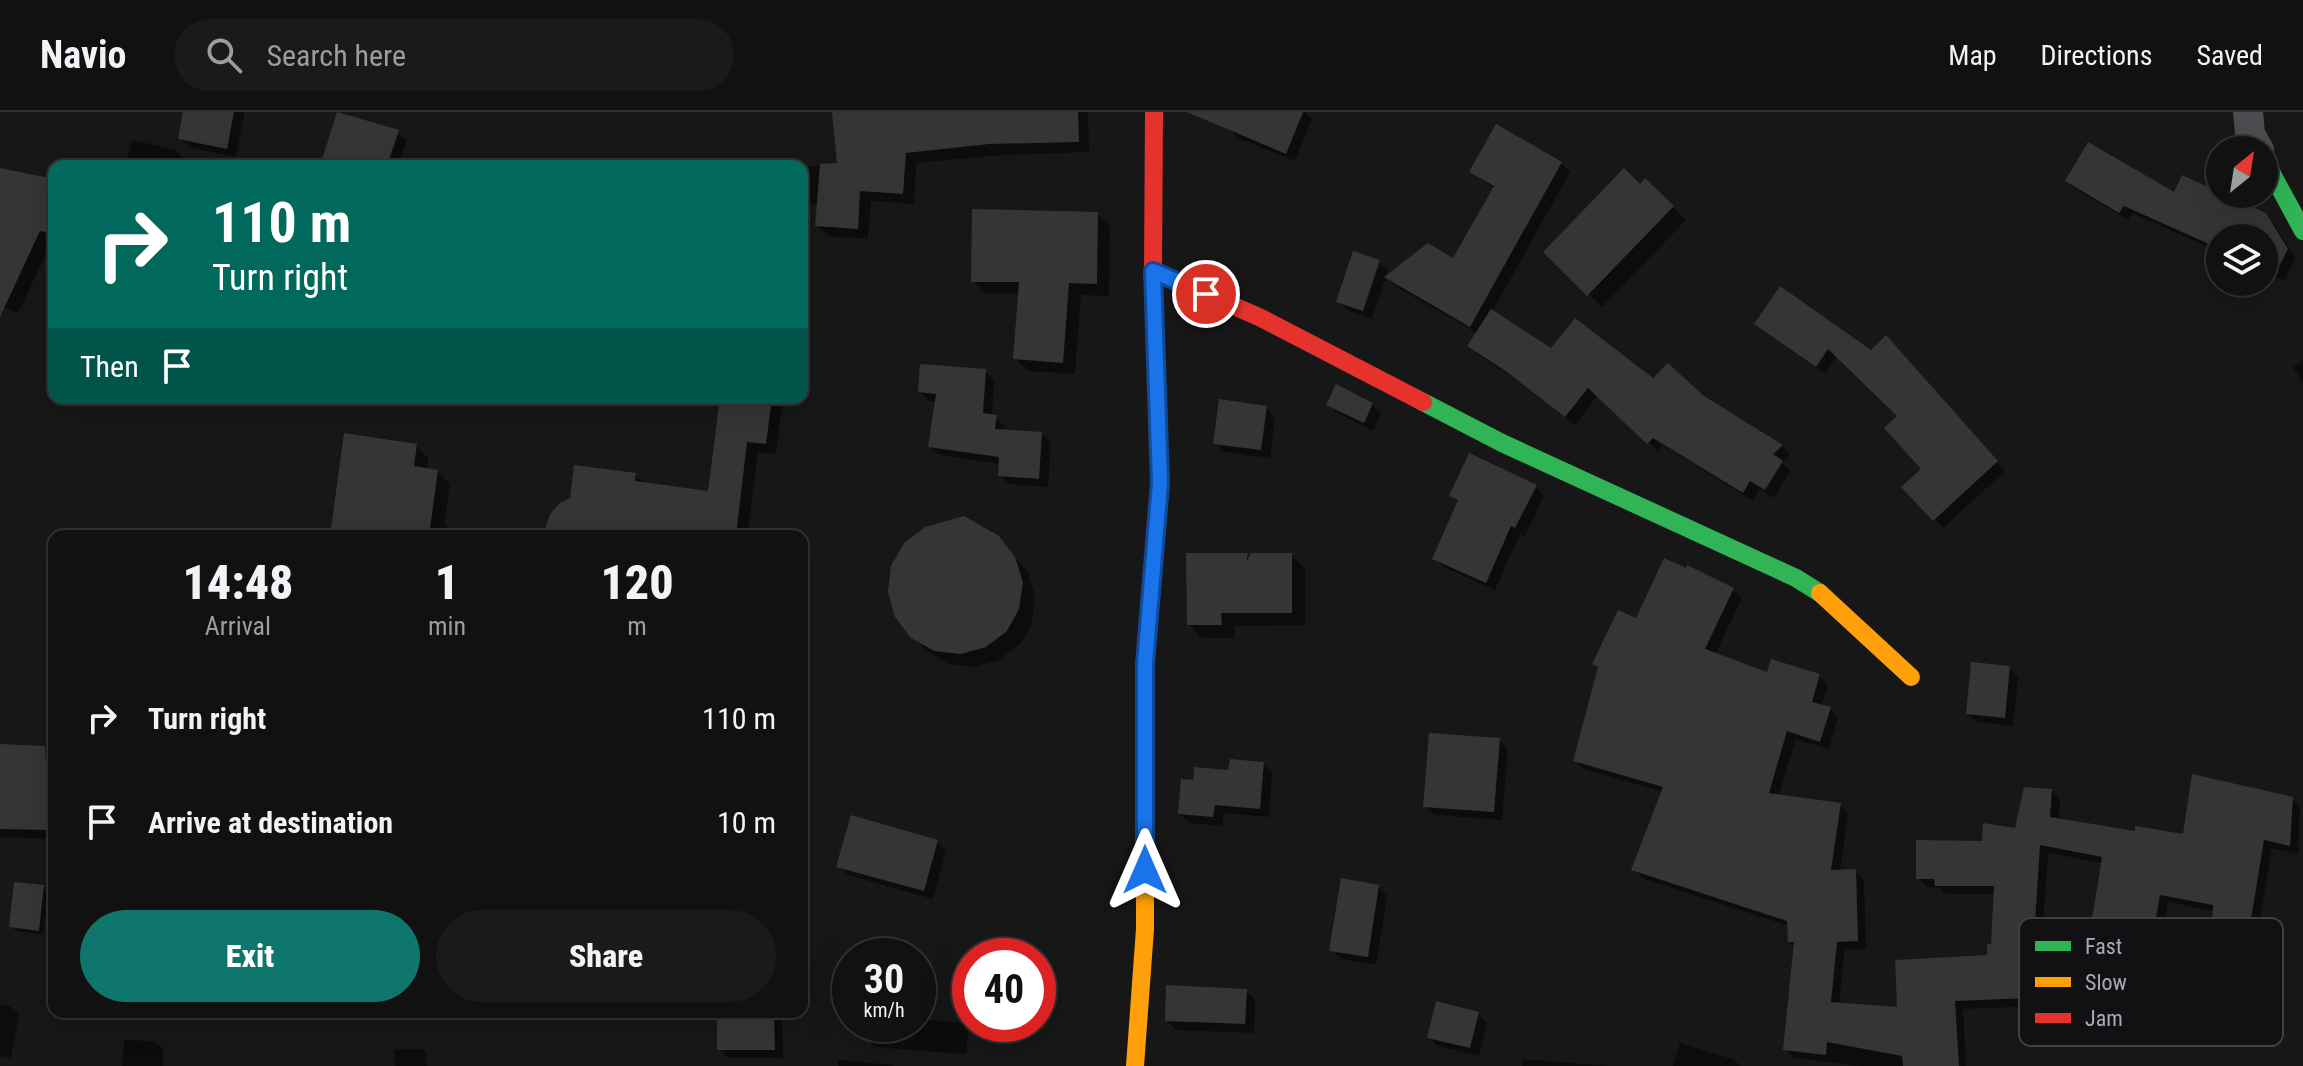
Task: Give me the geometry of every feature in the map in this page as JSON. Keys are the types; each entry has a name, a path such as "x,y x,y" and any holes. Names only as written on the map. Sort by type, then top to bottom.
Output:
{"street":[{"path":"1135,1066 1145,929 1145,664 1160,483 1153,271 1154,112"},
{"path":"2248,112 2251,136"},
{"path":"2278,185 2303,231"},
{"path":"1153,271 1259,317 1502,443 1796,578 1819,592 1911,677"}],"building":[{"path":"183,112 234,112 227,149 178,139"},
{"path":"337,112 399,130 389,160 322,160"},
{"path":"832,112 1078,112 1079,142 989,144 906,153 903,194 860,191 858,229 815,226 820,164 837,163"},
{"path":"1187,112 1303,112 1286,154"},
{"path":"1496,124 1562,162 1470,327 1384,277 1428,243 1453,258 1494,186 1469,172"},
{"path":"2088,142 2174,192 2182,175 2206,186 2206,208 2255,208 2266,213 2273,224 2206,224 2206,243 2124,206 2119,213 2065,181"},
{"path":"0,168 48,178 48,233 40,231 0,317"},
{"path":"1624,168 1640,184 1645,178 1674,206 1587,296 1543,252"},
{"path":"972,209 1098,212 1097,284 1069,283 1063,363 1013,359 1019,282 971,282"},
{"path":"2278,233 2288,249 2278,268"},
{"path":"1353,251 1380,260 1363,311 1336,302"},
{"path":"1780,286 1871,350 1886,335 1998,461 1933,521 1901,487 1921,469 1884,428 1897,416 1828,349 1816,367 1754,324"},
{"path":"1491,309 1551,348 1575,318 1653,378 1668,363 1704,396 1783,445 1773,454 1783,461 1765,490 1750,481 1743,493 1653,438 1647,444 1588,388 1565,417 1507,372 1467,346"},
{"path":"920,364 986,369 983,413 997,415 995,429 1042,432 1039,479 998,476 999,457 928,447 936,394 918,392"},
{"path":"1336,384 1373,403 1364,423 1326,405"},
{"path":"1219,399 1267,406 1261,450 1213,444"},
{"path":"719,404 771,404 766,444 747,442 737,530 545,530 550,514 570,498 574,465 636,473 635,481 708,491"},
{"path":"344,433 417,444 414,466 438,470 430,530 331,530"},
{"path":"1469,453 1537,485 1515,528 1511,526 1486,583 1432,559 1458,500 1449,496"},
{"path":"964,516 999,536 1015,557 1023,582 1019,609 1007,631 986,647 961,654 934,651 911,638 895,617 888,592 891,566 904,543 925,527"},
{"path":"1186,553 1248,553 1246,562 1251,553 1292,553 1292,613 1221,613 1222,625 1187,625"},
{"path":"1664,558 1686,568 1687,565 1734,588 1705,649 1767,672 1771,659 1820,674 1812,702 1831,707 1820,742 1787,731 1769,793 1841,803 1831,870 1856,869 1858,941 1837,942 1831,1002 1897,1007 1895,960 1987,955 1987,944 1991,944 1994,886 1935,886 1934,879 1916,879 1916,840 1982,841 1983,823 2015,828 2024,787 2052,789 2050,817 2135,831 2135,826 2183,834 2192,774 2293,797 2290,846 2264,840 2251,918 2212,918 2213,905 2160,895 2156,918 2092,918 2102,857 2040,845 2035,918 2019,918 2019,998 1955,1001 1959,1066 1903,1066 1902,1056 1827,1042 1826,1055 1783,1050 1794,942 1788,942 1787,921 1631,870 1663,787 1573,761 1598,667 1592,664 1618,610 1636,618"},
{"path":"1971,662 2010,666 2005,718 1966,714"},
{"path":"1429,733 1500,738 1494,812 1423,807"},
{"path":"0,744 45,746 48,830 0,829"},
{"path":"1230,759 1264,762 1260,809 1215,805 1213,817 1178,814 1181,779 1193,780 1194,767 1228,770"},
{"path":"851,815 938,840 924,891 836,867"},
{"path":"1341,878 1379,885 1368,957 1329,951"},
{"path":"14,882 44,885 39,931 9,927"},
{"path":"1166,985 1247,989 1245,1024 1165,1021"},
{"path":"1436,1001 1479,1012 1470,1048 1427,1038"},
{"path":"717,1018 774,1018 775,1050 717,1050"}],"traffic: fast":[{"path":"2278,185 2303,231"},
{"path":"1423,402 1502,443 1796,578 1820,593"}],"traffic: slow":[{"path":"1820,593 1911,677"},
{"path":"1135,1066 1145,929 1145,715"}],"traffic: jam":[{"path":"1145,715 1145,664 1160,483 1153,271 1154,112"},
{"path":"1153,271 1259,317 1423,402"}],"route":[{"path":"1145,870 1145,664 1160,483 1153,271 1206,294"}]}
